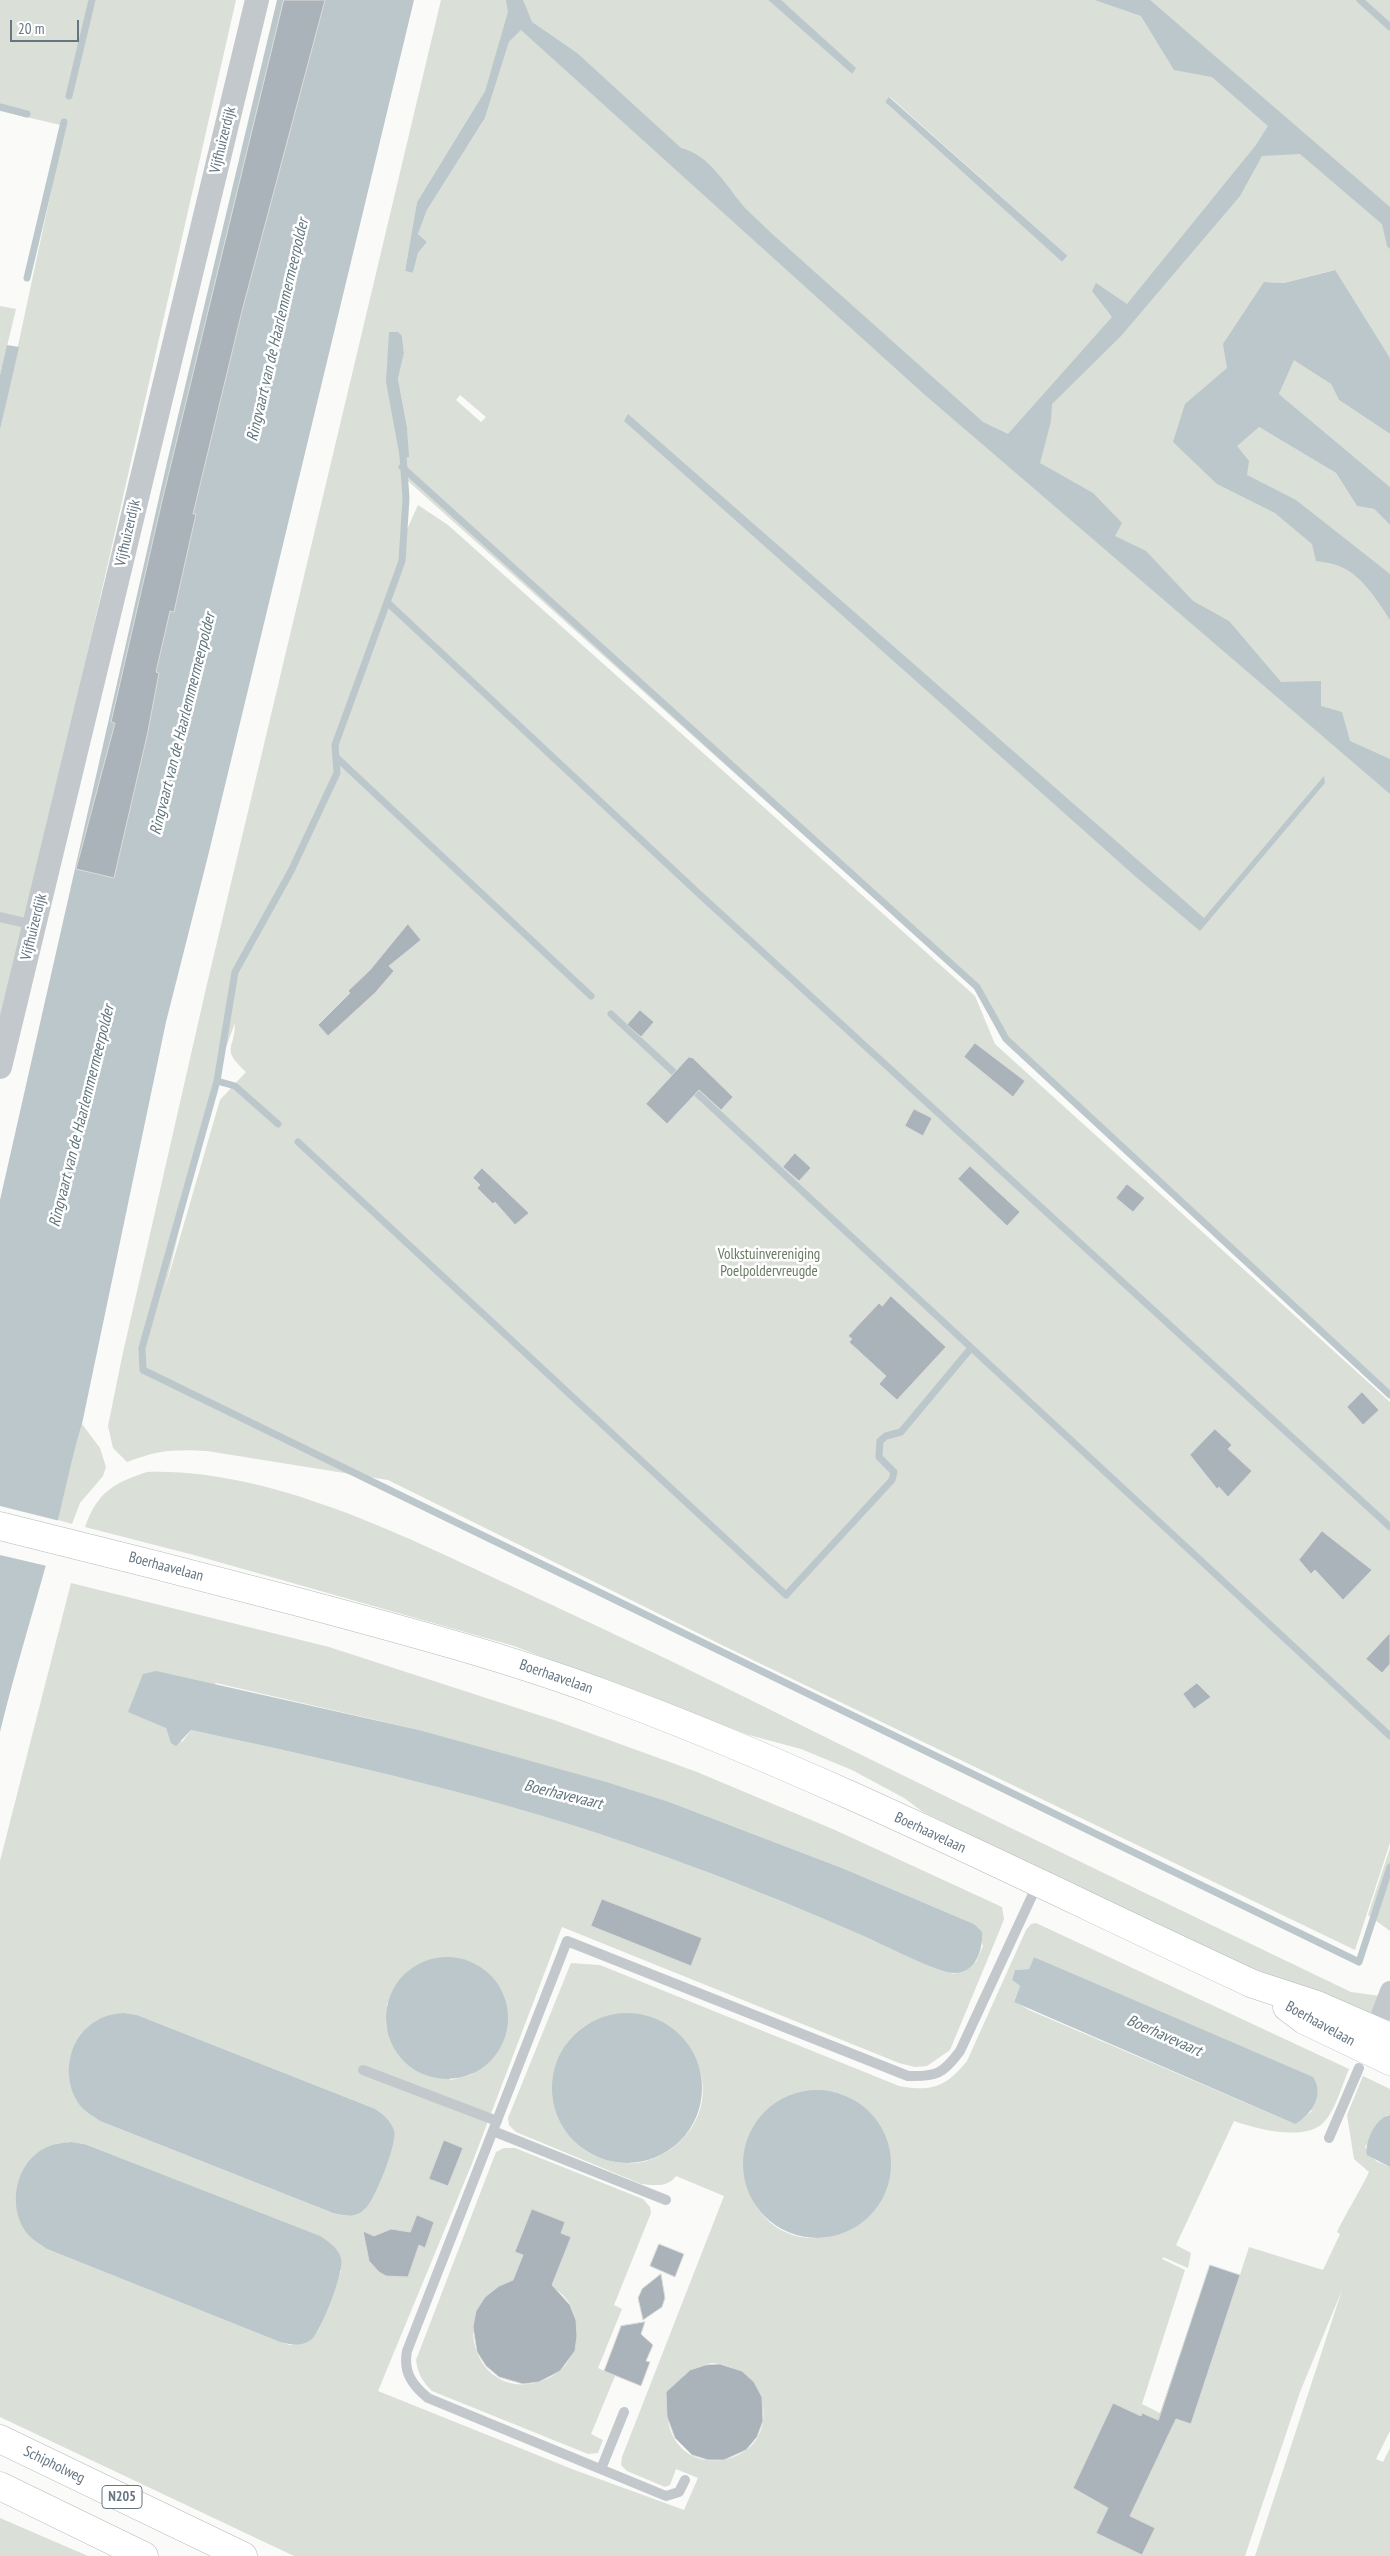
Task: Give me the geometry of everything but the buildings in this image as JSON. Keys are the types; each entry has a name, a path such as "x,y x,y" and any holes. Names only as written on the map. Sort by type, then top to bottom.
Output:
{"main road":[{"name":"Boerhaavelaan","path":"0,1526 129,1557 469,1648 600,1692 701,1731 801,1774 1038,1882 1253,1984 1317,2005 1376,2049"},
{"name":"Schipholweg","path":"0,2439 243,2556"},
{"path":"0,2486 144,2556"}],"street":[{"name":"Vijfhuizerdijk","path":"0,1067 257,0"},
{"path":"1376,2049 1390,1991"}],"lane":[{"path":"0,918 34,925"},
{"path":"684,2480 679,2492 666,2496 428,2398 415,2387 404,2365 407,2351 567,1941 908,2076 929,2076 947,2069 960,2051 1038,1882"},
{"path":"1330,2138 1376,2049"},
{"path":"363,2070 666,2200"},
{"path":"601,2469 624,2412"}],"green space":[{"path":"0,0 236,0 0,1038 0,430 65,126 0,111"},
{"name":"Volkstuinvereniging Poelpoldervreugde","path":"441,0 768,0 852,74 855,68 779,0 1390,0 1390,358 1334,270 1284,283 1264,282 1259,427 1336,473 1357,506 1374,509 1390,525 1390,1391 1008,1042 989,1001 408,481 404,536 418,505 448,525 975,996 995,1044 1390,1402 1390,1843 1355,1950 726,1647 388,1480 207,1451 166,1451 127,1462 113,1448 108,1426 207,984","holes":["507,18 521,30 509,42 485,118 427,210 418,234 427,242 418,253 413,273 405,271 417,202 485,91","890,97 1068,257 1062,262 885,102","389,332 402,336 404,353 398,379 407,427 408,457 401,458","460,395 486,417 481,422 456,400","235,1023 231,1053 233,1058 246,1072 220,1100 165,1289 219,1066"]},
{"path":"0,306 16,309 0,375"},
{"path":"1294,359 1331,384 1339,400 1390,434 1390,487 1279,394"},
{"path":"82,1424 100,1448 106,1467 103,1476 80,1503 72,1524 58,1520 69,1466"},
{"path":"147,1472 195,1474 243,1482 291,1494 340,1510 387,1529 672,1661 1019,1832 1351,1992 1380,1996 1375,2011 1359,2017 1223,1957 923,1812 904,1798 852,1770 801,1749 749,1735 514,1646 194,1555 85,1527 95,1506 108,1491 125,1480"},
{"path":"71,1583 329,1647 554,1720 697,1772 835,1830 1002,1907 1004,1919 950,2050 927,2066 915,2067 899,2063 562,1927 471,2166 378,2391 572,2469 684,2510 698,2478 676,2469 670,2485 665,2487 627,2471 621,2465 622,2457 724,2196 676,2176 665,2184 641,2184 516,2132 509,2125 508,2118 571,1963 600,1965 899,2086 929,2088 945,2082 967,2061 1026,1930 1031,1924 1036,1923 1349,2069 1332,2110 1324,2122 1316,2128 1293,2133 1280,2132 1234,2121 1176,2245 1191,2253 1188,2268 1163,2257 1162,2259 1185,2270 1142,2404 1160,2413 1210,2265 1240,2275 1249,2247 1323,2270 1340,2234 1337,2232 1369,2172 1354,2159 1347,2115 1363,2076 1390,2089 1390,2115 1387,2115 1365,2147 1376,2161 1390,2167 1390,2431 1376,2459 1383,2462 1390,2448 1390,2556 1255,2556 1342,2290 1300,2392 1245,2556 294,2556 0,2417 0,1861","holes":["216,1683 419,1730 672,1803 842,1868 974,1924 983,1946 976,1962 954,1974 917,1961 857,1933 733,1882 601,1834 544,1816 427,1784 191,1730 182,1742 167,1731 166,1728","1034,1957 1163,2013 1312,2111 1295,2124 1029,2010 1014,2001 1020,1986 1012,1980 1015,1970 1029,1969","387,2003 473,2074 451,2080 386,2026","124,2013 137,2015 373,2108 365,2210 349,2215 333,2213 100,2121 84,2107 74,2094 69,2070 70,2058","630,2013 653,2019 673,2031 688,2047 698,2066 703,2087 701,2108 691,2128 670,2150 651,2160 636,2163 601,2158 576,2142 560,2119 554,2091 557,2063 571,2038 595,2020","809,2091 841,2094 867,2109 881,2128 888,2149 889,2171 884,2192 873,2212 856,2227 833,2236 800,2237 774,2225 756,2205 746,2179 746,2151 755,2125 776,2104","71,2142 84,2144 341,2271 319,2329 312,2339 290,2345 47,2249 58,2144","712,2363 733,2368 749,2378 759,2393 764,2409 762,2426 755,2441 742,2453 722,2460 701,2459 684,2450 673,2436 668,2419 669,2401 676,2384 690,2371"]},
{"path":"1390,1848 1390,1931 1368,1915"},
{"path":"504,2148 515,2148 643,2199 650,2207 651,2213 614,2305 622,2309 598,2368 615,2376 591,2434 603,2440 598,2453 588,2454 432,2391 419,2373 416,2360 496,2152","holes":["514,2280 541,2284 555,2289 570,2304 574,2313 577,2334 572,2354 567,2363 552,2376 535,2383 513,2383 495,2376 482,2362 475,2344 474,2325 479,2306 493,2291"]},
{"path":"0,2518 88,2556 0,2556"}],"water":[{"name":"Ringvaart van de Haarlemmermeerpolder","path":"277,0 414,0 208,856 166,1022 82,1424 51,1547 0,1732 0,1200 168,458"},
{"path":"506,0 523,0 532,22 577,53 681,148 701,157 717,172 745,208 770,232 983,422 1008,434 1112,317 1092,291 1096,283 1127,304 1256,145 1268,126 1212,77 1174,70 1141,16 1095,0 1150,0 1390,207 1390,249 1387,246 1382,224 1300,154 1262,156 1240,196 1121,336 1052,404 1051,421 1040,463 1093,493 1122,523 1115,536 1146,551 1193,601 1229,621 1281,682 1321,681 1321,706 1342,712 1350,741 1390,759 1390,794 925,395 521,30 509,42 485,118 427,210 418,234 427,242 418,253 413,273 405,271 417,202 485,91 508,12"},
{"path":"768,0 781,0 856,68 852,74"},
{"path":"889,97 1068,256 1062,262 885,102"},
{"path":"1335,270 1390,358 1390,434 1339,400 1331,384 1294,360 1279,394 1390,487 1390,525 1374,509 1357,506 1336,473 1259,427 1237,446 1249,461 1247,475 1296,500 1390,574 1390,620 1368,589 1355,575 1336,565 1316,561 1312,544 1275,513 1217,484 1173,442 1185,404 1227,368 1223,344 1264,282 1284,283"},
{"path":"389,332 398,332 402,336 404,353 398,379 407,427 409,457 400,458 386,382"},
{"path":"7,345 19,347 0,430 0,375"},
{"path":"628,414 1204,918 1324,776 1325,783 1200,931 1136,877 624,421"},
{"name":"Boerhavevaart","path":"156,1671 419,1730 606,1782 672,1803 842,1868 974,1924 982,1932 981,1946 977,1959 973,1965 962,1972 946,1972 734,1882 658,1854 543,1816 427,1784 191,1730 176,1746 171,1743 166,1728 128,1712 143,1674"},
{"path":"447,1957 459,1958 470,1962 481,1967 490,1975 498,1984 503,1995 507,2006 507,2030 503,2041 498,2052 490,2061 481,2069 470,2074 459,2078 447,2079 435,2078 424,2074 413,2069 404,2061 396,2052 391,2041 387,2030 386,2018 387,2006 391,1995 396,1984 404,1975 413,1967 424,1962 435,1958"},
{"name":"Boerhavevaart","path":"1034,1957 1313,2077 1318,2091 1311,2110 1295,2124 1014,2002 1020,1986 1012,1980 1015,1970 1029,1969"},
{"path":"627,2013 656,2019 680,2035 696,2059 702,2088 696,2117 680,2141 656,2157 627,2163 598,2157 574,2141 558,2117 552,2088 558,2059 574,2035 598,2019"},
{"path":"114,2014 137,2015 373,2108 383,2115 394,2130 393,2146 380,2183 369,2204 361,2212 354,2215 333,2213 100,2121 84,2110 77,2101 69,2079 69,2067 74,2045 80,2035 98,2020"},
{"path":"817,2090 845,2096 869,2112 885,2136 891,2164 885,2192 869,2216 845,2232 817,2238 789,2232 765,2216 749,2192 743,2164 749,2136 765,2112 789,2096"},
{"path":"1390,2115 1390,2167 1367,2155 1367,2144 1376,2125 1380,2120"},
{"path":"71,2142 84,2144 320,2236 330,2243 340,2254 340,2274 322,2323 313,2338 302,2344 280,2342 47,2249 31,2238 19,2219 16,2207 16,2196 21,2173 27,2163 45,2148"}],"pier":[{"path":"0,1506 60,1521 47,1566 0,1555"}],"waterway":[{"path":"69,96 92,0"},
{"path":"1360,0 1390,27"},
{"path":"0,107 27,114"},
{"path":"27,278 64,122"},
{"path":"403,456 406,498 402,561 335,745 337,773 291,871 235,972 217,1081 142,1348 143,1370 1359,1962 1390,1867"},
{"path":"402,467 977,987 1006,1039 1390,1395"},
{"path":"388,603 697,892 1390,1527"},
{"path":"336,757 591,996"},
{"path":"611,1014 680,1078"},
{"path":"217,1081 235,1086 278,1124"},
{"path":"690,1087 1390,1736"},
{"path":"298,1142 786,1595 892,1480 894,1472 879,1457 880,1441 886,1436 901,1432 971,1348"}]}
